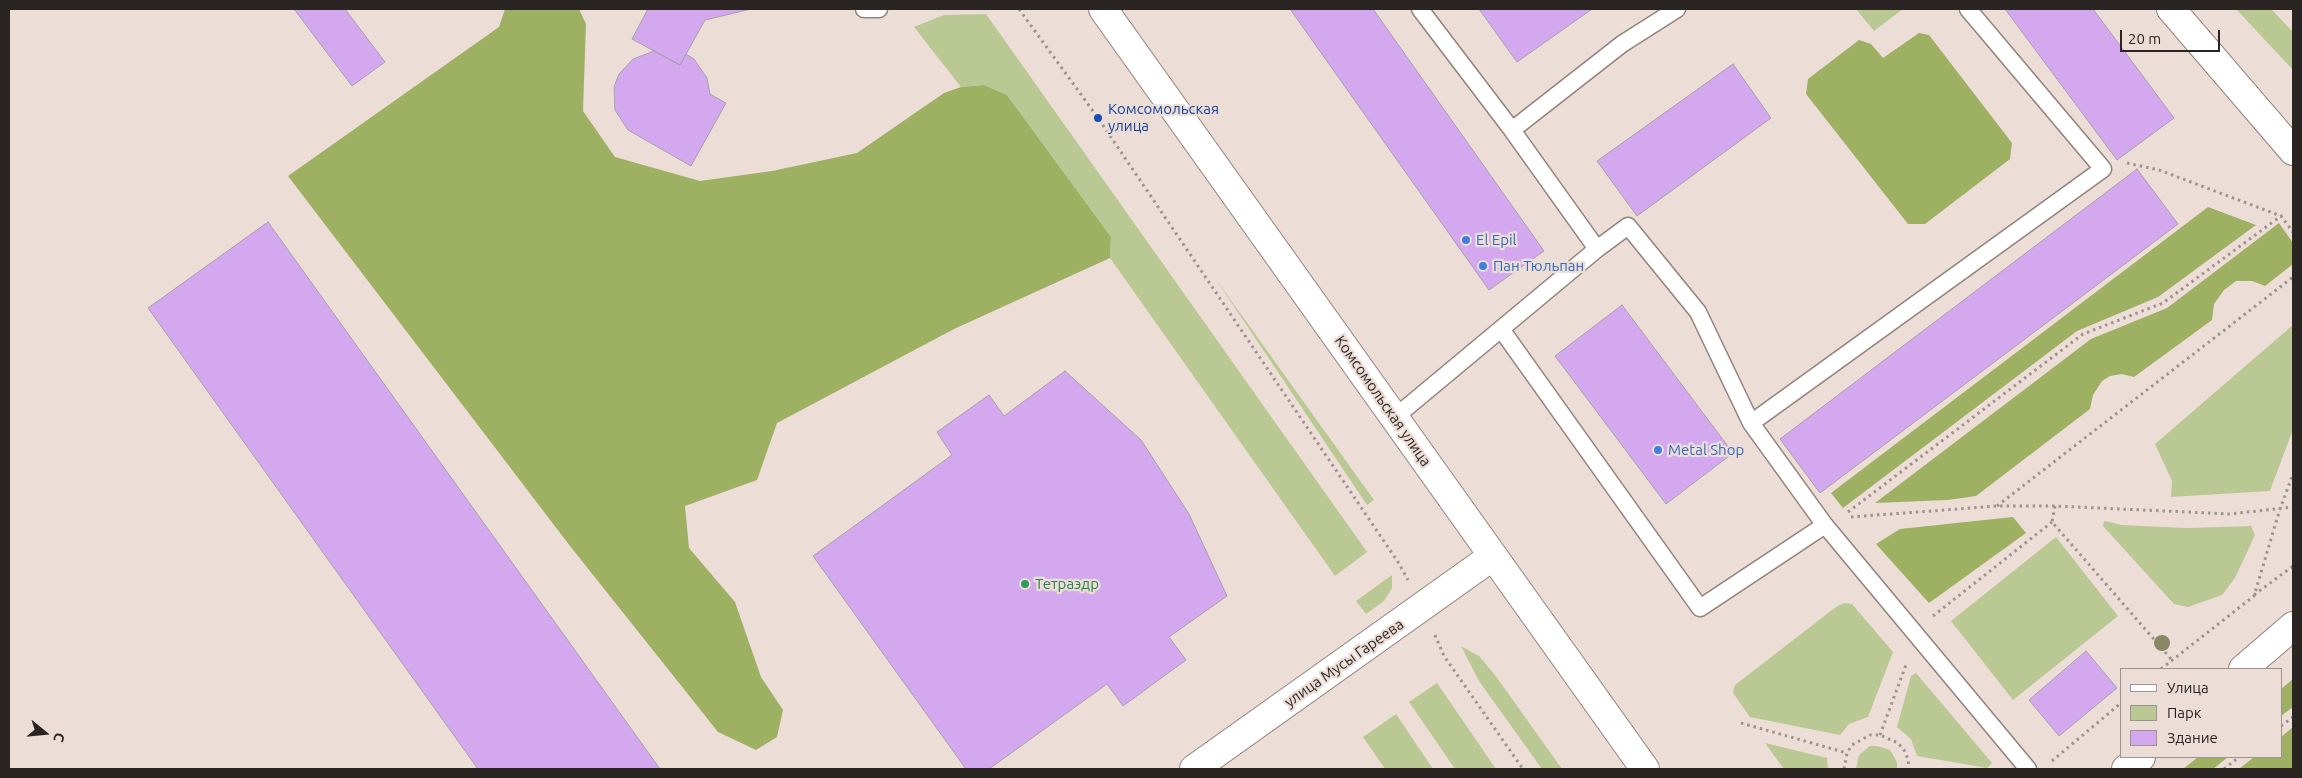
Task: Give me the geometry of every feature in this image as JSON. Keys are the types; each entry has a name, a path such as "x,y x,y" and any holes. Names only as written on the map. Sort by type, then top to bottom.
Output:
{"main road":[{"name":"Комсомольская улица","path":"1103,9 1645,769"},
{"path":"2170,9 2293,151"},
{"name":"улица Мусы Гареева","path":"1194,769 1493,556"},
{"path":"2244,668 2293,626"},
{"path":"2126,769 2140,758"}],"lane":[{"path":"864,9 879,9"},
{"path":"1420,9 1512,130 1596,250"},
{"path":"1512,130 1622,44 1677,9"},
{"path":"1751,423 2103,169 1968,9"},
{"path":"1394,418 1596,250 1628,226 1698,312 1751,423 1825,526 2028,769"},
{"path":"1501,329 1700,608 1825,526"}],"path":[{"path":"1019,9 1098,118 1398,562 1422,607 1444,656 1522,769"},
{"path":"2103,169 2127,162 2159,170 2281,216 2293,232"},
{"path":"2281,216 2163,303 2083,334 1841,518 1997,506 2055,506 2230,514 2280,510 2293,507"},
{"path":"1997,506 2293,277"},
{"path":"2254,596 2293,474"},
{"path":"1926,621 2052,522 2055,506"},
{"path":"2052,522 2172,660"},
{"path":"2162,668 2293,566"},
{"path":"1880,735 1907,661"},
{"path":"2045,767 2120,704"},
{"path":"2282,725 2293,716"},
{"path":"1741,723 1847,753"},
{"path":"1844,769 1847,753 1852,745 1870,735 1880,735 1890,738 1904,750 1909,769"},
{"path":"2224,769 2238,758"}],"green space":[{"path":"505,9 579,9 586,24 583,111 615,157 700,181 772,171 857,153 944,93 961,87 984,85 1007,95 1111,237 1110,258 954,329 777,423 757,480 685,506 689,548 735,602 761,677 783,710 777,737 756,750 718,732 570,546 288,176 499,27"},
{"path":"1856,9 1903,9 1874,31"},
{"path":"2236,9 2271,9 2293,32 2293,70"},
{"path":"986,14 1367,552 1335,576 1110,258 1111,237 1007,95 984,85 961,87 914,27 944,15"},
{"path":"1919,33 1929,35 2012,143 2010,159 1925,224 1908,224 1806,94 1808,79 1859,40 1871,44 1883,58"},
{"path":"2208,207 2256,225 2158,297 2077,331 1843,508 1831,493"},
{"path":"2279,223 2293,243 2293,264 2265,286 2252,281 2236,281 2224,290 2214,304 2212,320 2134,377 2122,374 2110,376 2102,381 2093,395 2090,409 1976,496 1948,500 1875,503 2091,339 2167,308"},
{"path":"1215,278 1374,500 1367,505"},
{"path":"2293,325 2293,429 2270,491 2171,497 2172,481 2155,444"},
{"path":"2013,517 2026,533 1929,603 1876,544 1900,529"},
{"path":"2104,521 2122,525 2187,528 2251,526 2255,535 2235,578 2222,595 2188,607 2174,604 2103,526"},
{"path":"2056,537 2118,616 2013,700 1951,621"},
{"path":"1392,575 1392,588 1384,601 1366,614 1356,601"},
{"path":"1844,603 1852,604 1893,652 1868,717 1849,724 1840,735 1750,717 1733,693 1735,685 1836,607"},
{"path":"1461,646 1479,656 1495,675 1562,769 1542,769 1479,681"},
{"path":"1916,673 1992,763 1987,768 1917,756 1911,739 1897,727 1911,676"},
{"path":"2293,679 2293,707 2282,715 2282,688"},
{"path":"1437,683 1496,769 1455,769 1409,702"},
{"path":"1396,714 1433,769 1385,769 1363,737"},
{"path":"2293,727 2293,769 2239,769 2253,758 2282,758 2282,736"},
{"path":"1765,743 1827,758 1828,769 1784,769"},
{"path":"1870,746 1890,750 1897,762 1897,769 1856,769 1859,755"},
{"path":"2197,758 2227,758 2213,769 2183,769"}],"building":[{"path":"294,9 345,9 385,62 352,86"},
{"path":"648,9 751,9 705,20 680,65 632,39"},
{"path":"1290,9 1373,9 1544,251 1489,290"},
{"path":"1479,9 1592,9 1517,62"},
{"path":"2005,9 2093,9 2174,118 2117,160"},
{"path":"654,51 680,65 686,54 694,59 707,78 710,94 726,103 691,166 628,130 615,110 614,87 619,74 633,59"},
{"path":"1733,64 1771,118 1637,216 1597,161"},
{"path":"2137,169 2178,224 1820,493 1780,439"},
{"path":"268,222 660,769 478,769 148,308"},
{"path":"1622,305 1733,453 1666,504 1555,356"},
{"path":"1065,371 1141,440 1189,514 1227,596 1169,637 1186,660 1123,706 1107,684 989,769 966,769 813,556 952,455 937,432 989,395 1004,416"},
{"path":"2086,651 2117,688 2059,736 2029,700"}],"place":[{"name":"Комсомольская улица","path":"1098,118"},
{"name":"El Epil","path":"1466,240"},
{"name":"Пан Тюльпан","path":"1483,266"},
{"name":"Metal Shop","path":"1658,450"},
{"name":"Тетраэдр","path":"1025,584"}]}
